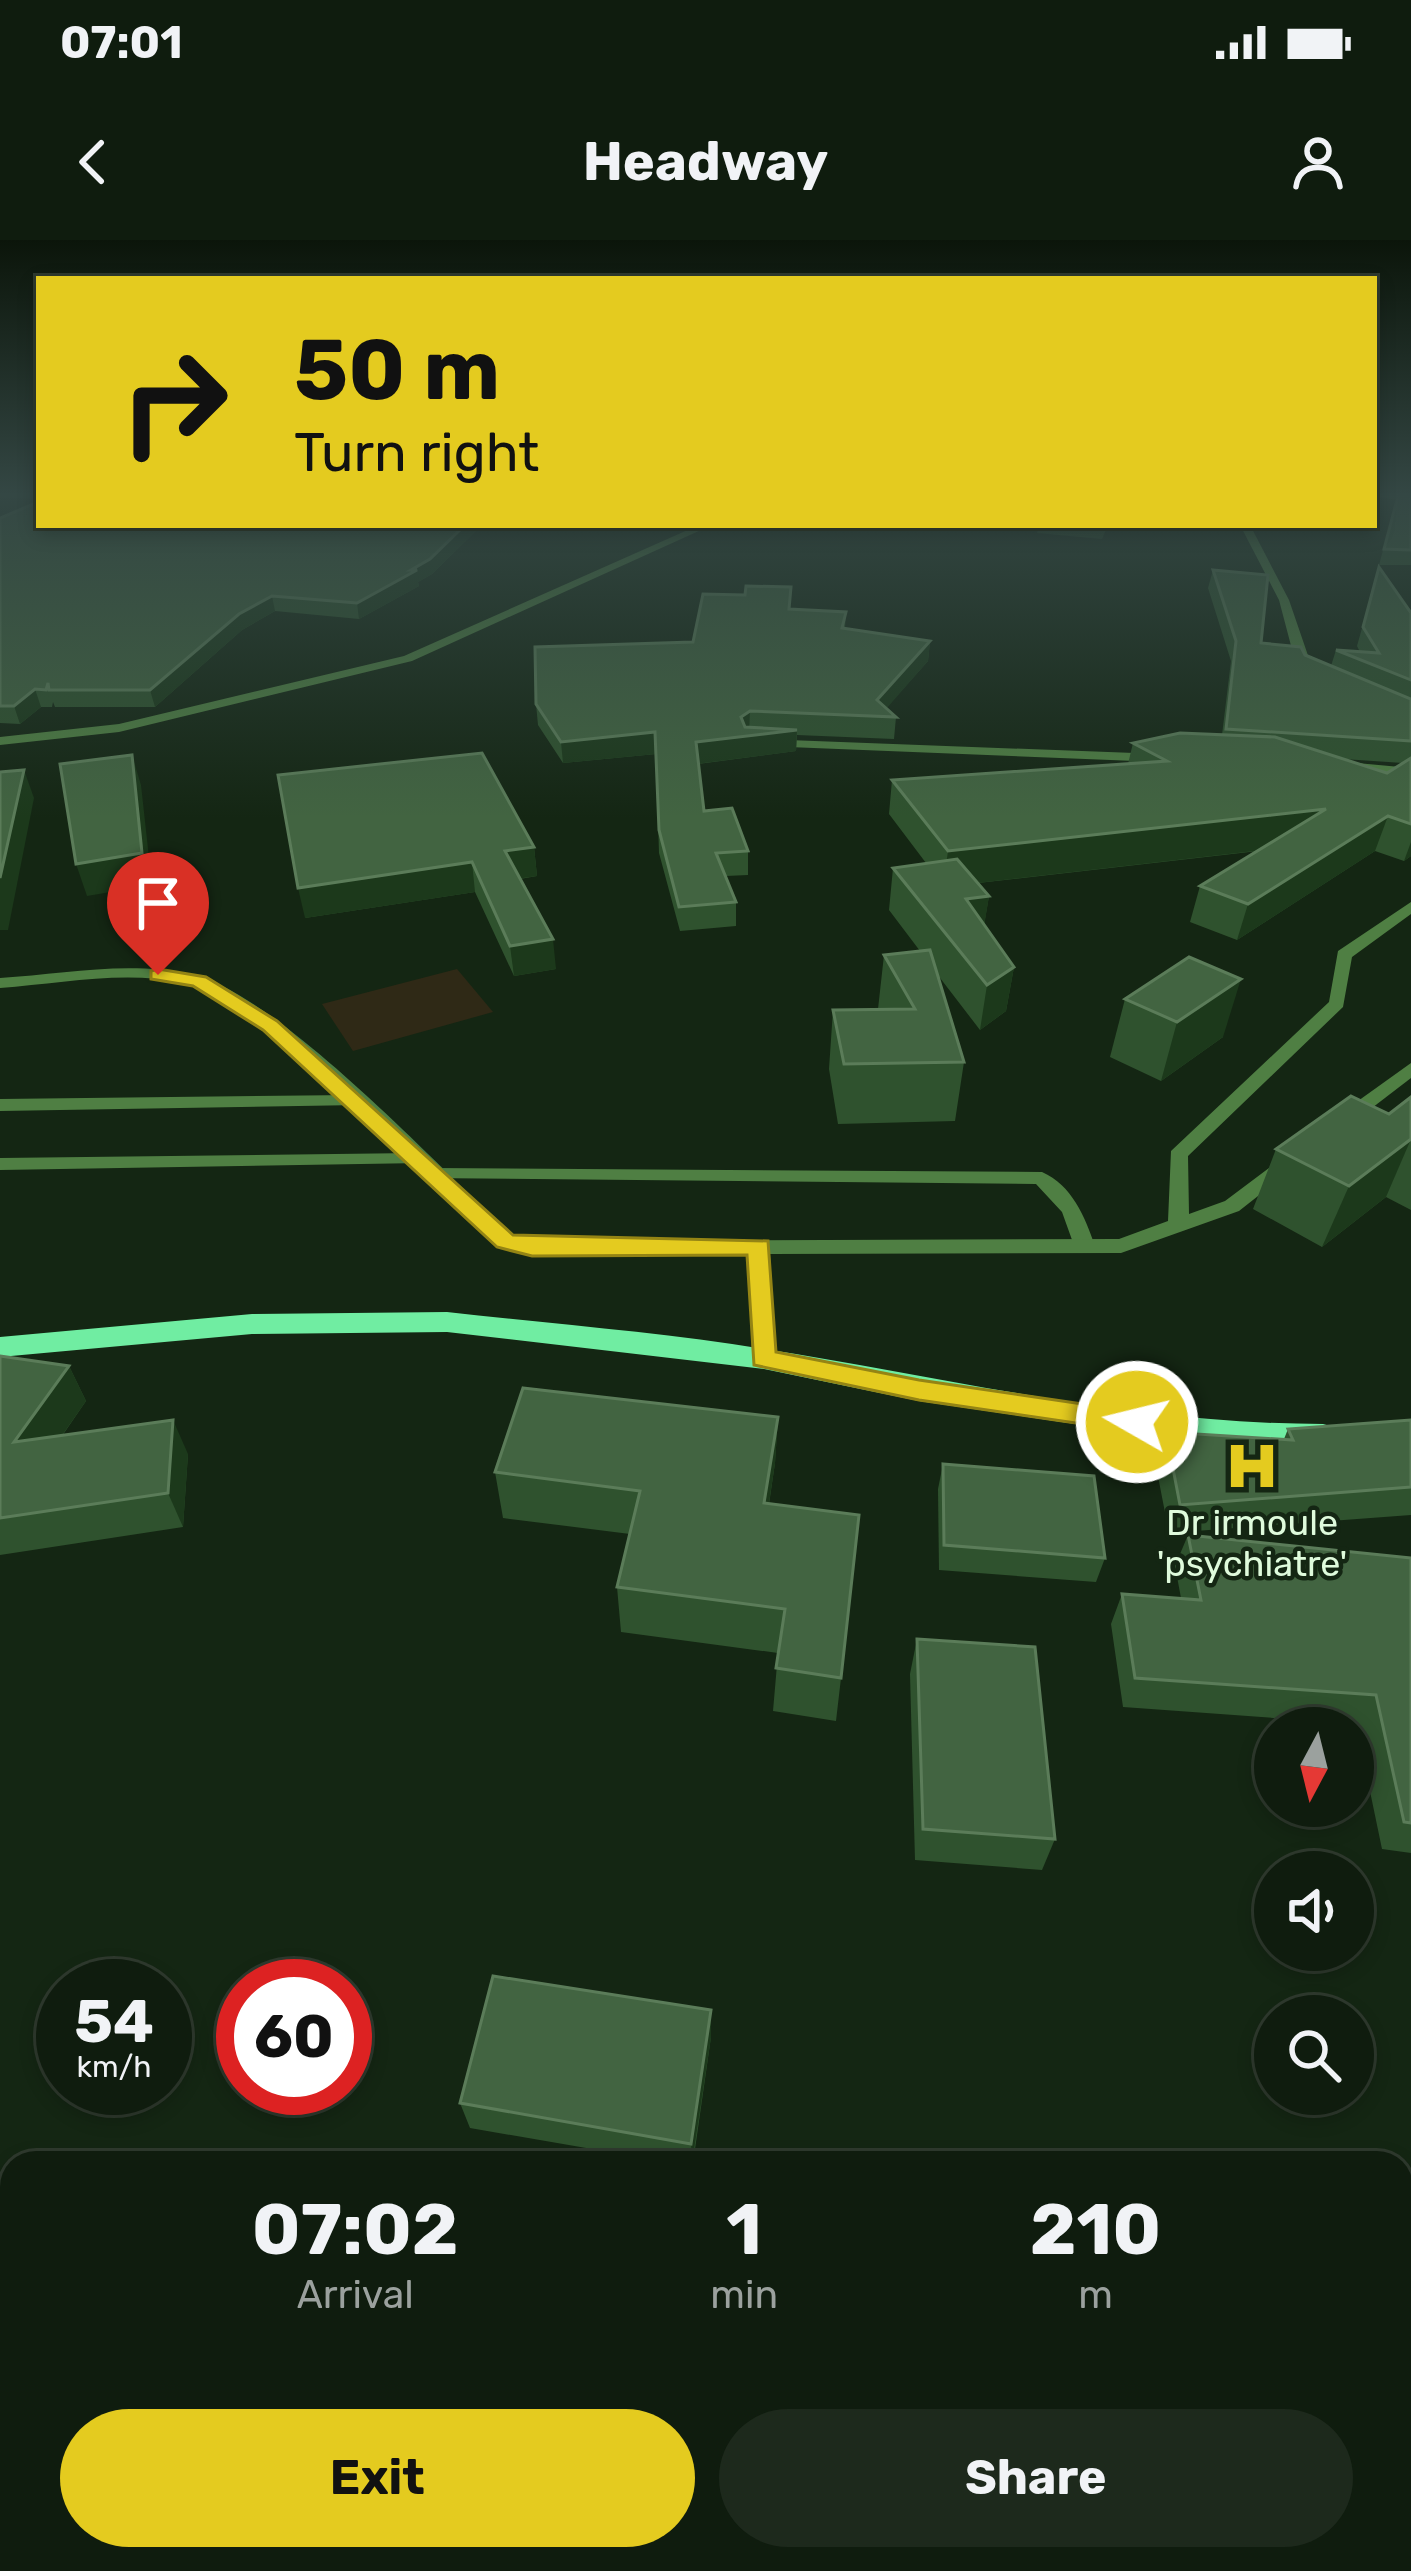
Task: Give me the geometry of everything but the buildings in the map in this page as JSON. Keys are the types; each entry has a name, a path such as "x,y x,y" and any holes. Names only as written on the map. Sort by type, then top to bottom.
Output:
{"main road":[{"path":"0,1347 252,1324 447,1322 764,1359 919,1390 1224,1435 1353,1436"}],"street":[{"path":"0,741 119,728 397,663 537,601"},
{"path":"1284,601 1305,668 1321,674"},
{"path":"750,741 1070,758 1184,758"},
{"path":"1325,765 1411,772"},
{"path":"1179,1225 1178,1155 1337,1003 1344,955 1411,907"},
{"path":"0,982 158,975 199,981 270,1025 505,1241 532,1248 1121,1246 1232,1206 1304,1151"},
{"path":"1322,1137 1411,1069"},
{"path":"0,1105 352,1101"},
{"path":"0,1164 423,1166 1042,1178 1072,1210 1084,1246"},
{"path":"759,1247 764,1359"}],"shaded area":[{"path":"457,969 493,1012 353,1051 322,1004"}],"place":[{"name":"Dr irmoule 'psychiatre'","path":"1252,1466"}],"route":[{"path":"158,975 199,981 270,1025 505,1241 532,1248 759,1247 764,1359 919,1390 1137,1422"}]}
